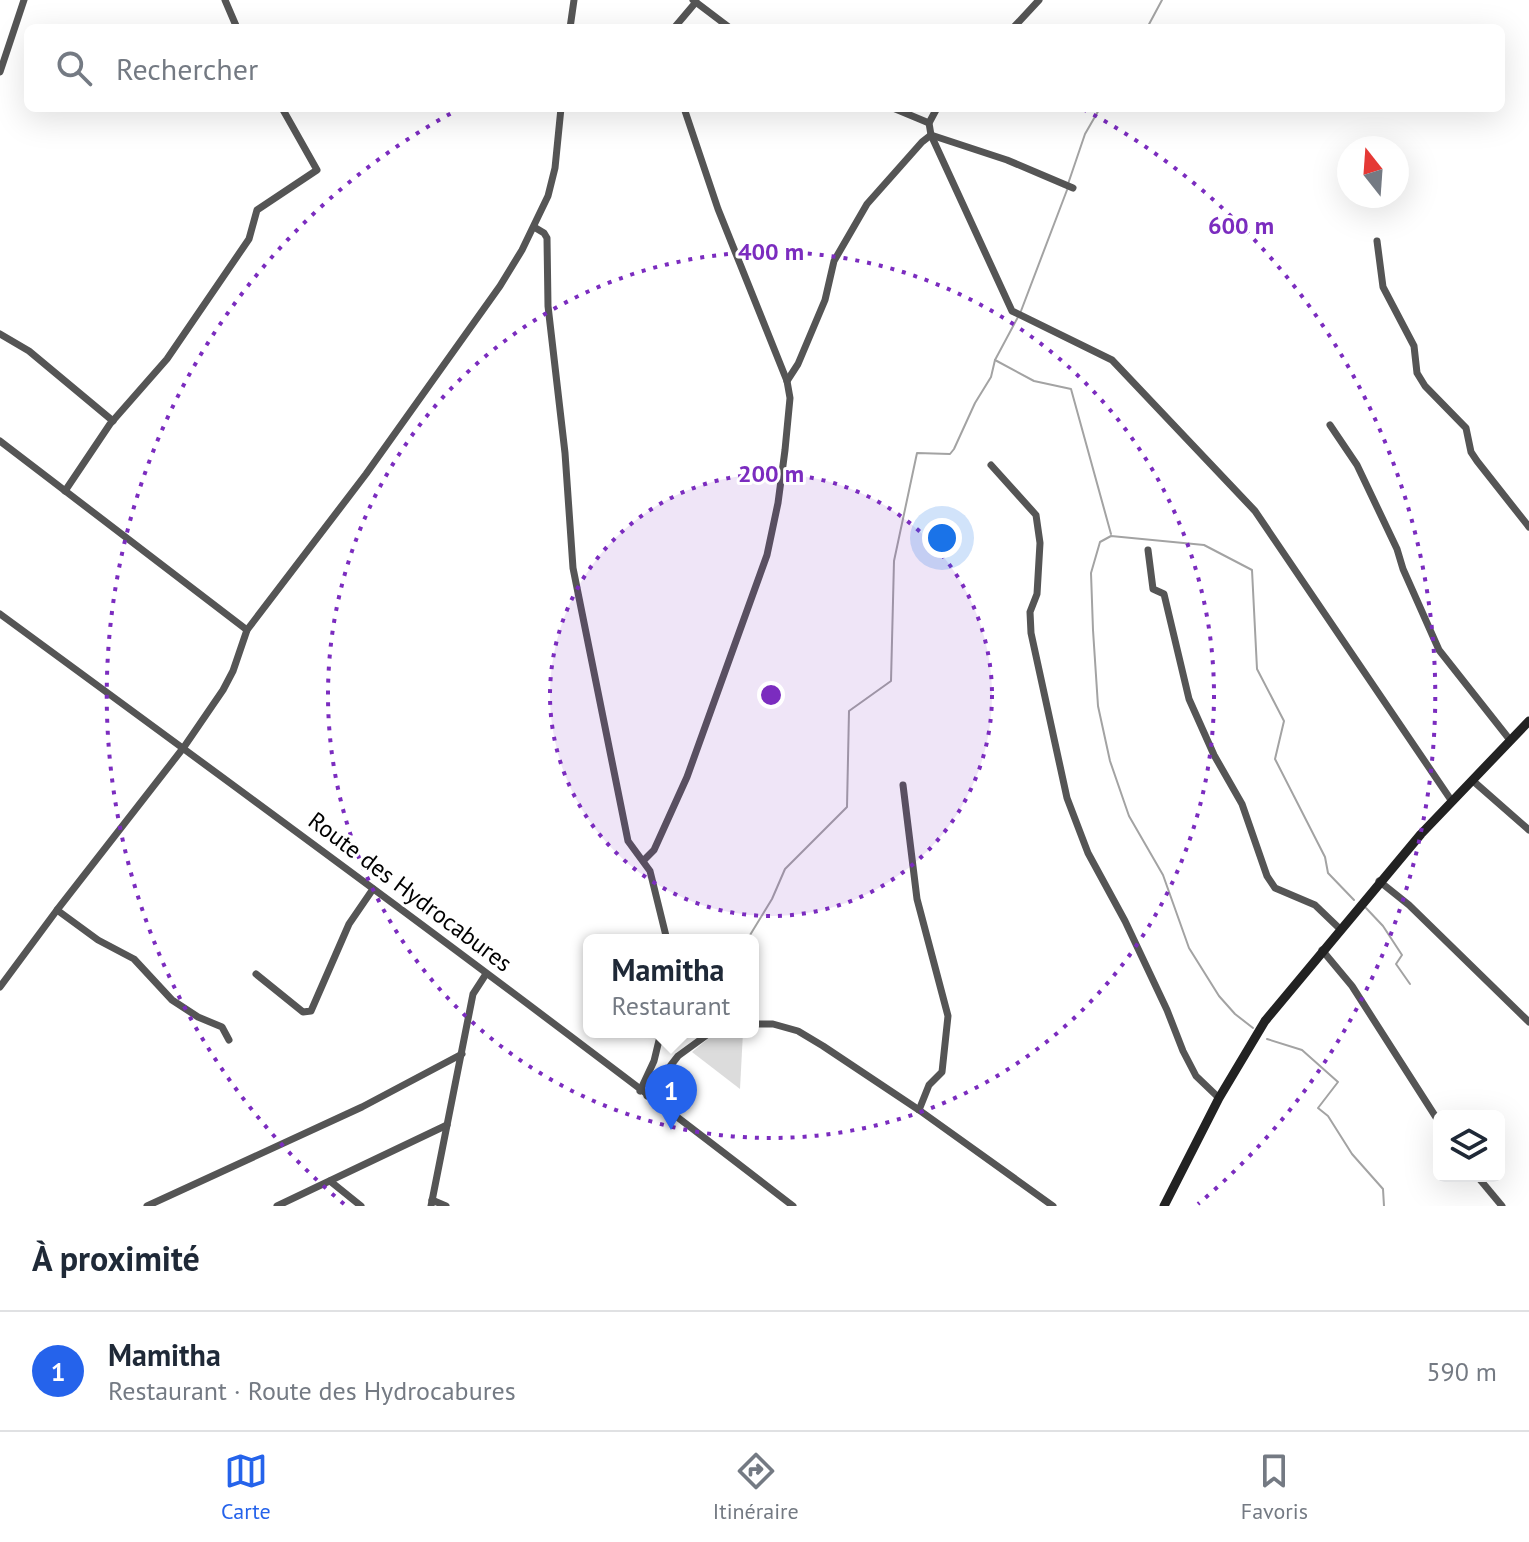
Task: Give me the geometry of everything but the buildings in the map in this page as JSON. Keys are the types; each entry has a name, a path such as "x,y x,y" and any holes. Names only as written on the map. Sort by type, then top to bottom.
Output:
{"street":[{"path":"0,72 24,0"},
{"path":"225,0 235,24"},
{"path":"571,24 574,0"},
{"path":"1017,24 1039,0"},
{"path":"677,24 696,1 725,24"},
{"path":"65,491 113,421 167,359 249,239 257,210 317,170 284,112"},
{"path":"0,987 184,747 223,690 247,630 366,474 500,286 534,227 551,182 560,112"},
{"path":"644,860 654,850 687,777 767,555 778,503 790,398 787,381 718,209 685,112"},
{"path":"903,112 929,123"},
{"path":"935,112 929,123 931,135 1005,300 1017,315 1101,352 1112,360 1255,511 1451,800"},
{"path":"787,381 798,364 825,300 834,261 867,204 931,135"},
{"path":"931,135 1007,160 1069,186"},
{"path":"534,227 547,238 548,306 565,453 573,568 628,841 650,871 666,934"},
{"path":"1377,241 1383,287 1414,346 1417,373 1425,386 1466,428 1471,452 1529,527"},
{"path":"0,334 29,351 113,421"},
{"path":"1330,425 1357,465 1397,549 1439,650 1510,740"},
{"path":"0,441 247,630"},
{"path":"991,465 1036,515 1040,543 1037,594 1030,612 1031,633 1067,798 1088,853 1125,921 1183,1051 1196,1076 1219,1098"},
{"path":"1148,550 1153,589 1164,594 1189,699 1214,755 1242,804 1267,876 1275,888 1315,905 1340,929"},
{"name":"Route des Hydrocabures","path":"0,614 184,747 793,1206"},
{"path":"1164,1206 1219,1098 1265,1021 1379,881 1451,800 1529,721"},
{"path":"1472,780 1529,830"},
{"path":"903,785 917,899 948,1016 942,1072 929,1085 919,1110"},
{"path":"1379,881 1409,905 1529,1022"},
{"path":"256,974 303,1012 311,1011 349,924 373,889"},
{"path":"57,910 98,940 134,959 172,1000 198,1017 222,1027 229,1040"},
{"path":"1322,950 1352,986 1433,1113"},
{"path":"446,1206 431,1203 473,994 486,974"},
{"path":"759,1024 773,1024 798,1031 919,1110 1053,1206"},
{"path":"644,1093 660,1038"},
{"path":"644,1093 678,1056 703,1038"},
{"path":"147,1206 362,1107 462,1054"},
{"path":"277,1206 447,1125"},
{"path":"330,1181 361,1206"},
{"path":"1482,1182 1502,1206"}],"shaded area":[{"path":"709,1038 743,1038 740,1089 692,1052"}],"waterway":[{"path":"1149,24 1162,0"},
{"path":"1068,184 1085,134 1098,112"},
{"path":"1021,311 1067,190"},
{"path":"1018,317 995,360 1034,381 1071,389 1111,534"},
{"path":"751,934 772,899 785,869 847,807 849,711 891,681 894,561 917,453 950,454 991,377 995,360"},
{"path":"1253,1028 1219,996 1189,948 1163,875 1129,816 1110,761 1098,706 1093,630 1091,573 1100,542 1111,536 1204,545 1252,570 1257,669 1284,721 1275,759 1325,857 1328,873 1354,900"},
{"path":"1366,908 1383,926 1402,955 1396,964 1410,984"},
{"path":"1267,1039 1302,1050 1338,1082 1318,1108 1328,1116 1352,1154 1383,1189 1384,1206"}],"place":[{"name":"Mamitha","path":"671,1130"}]}
